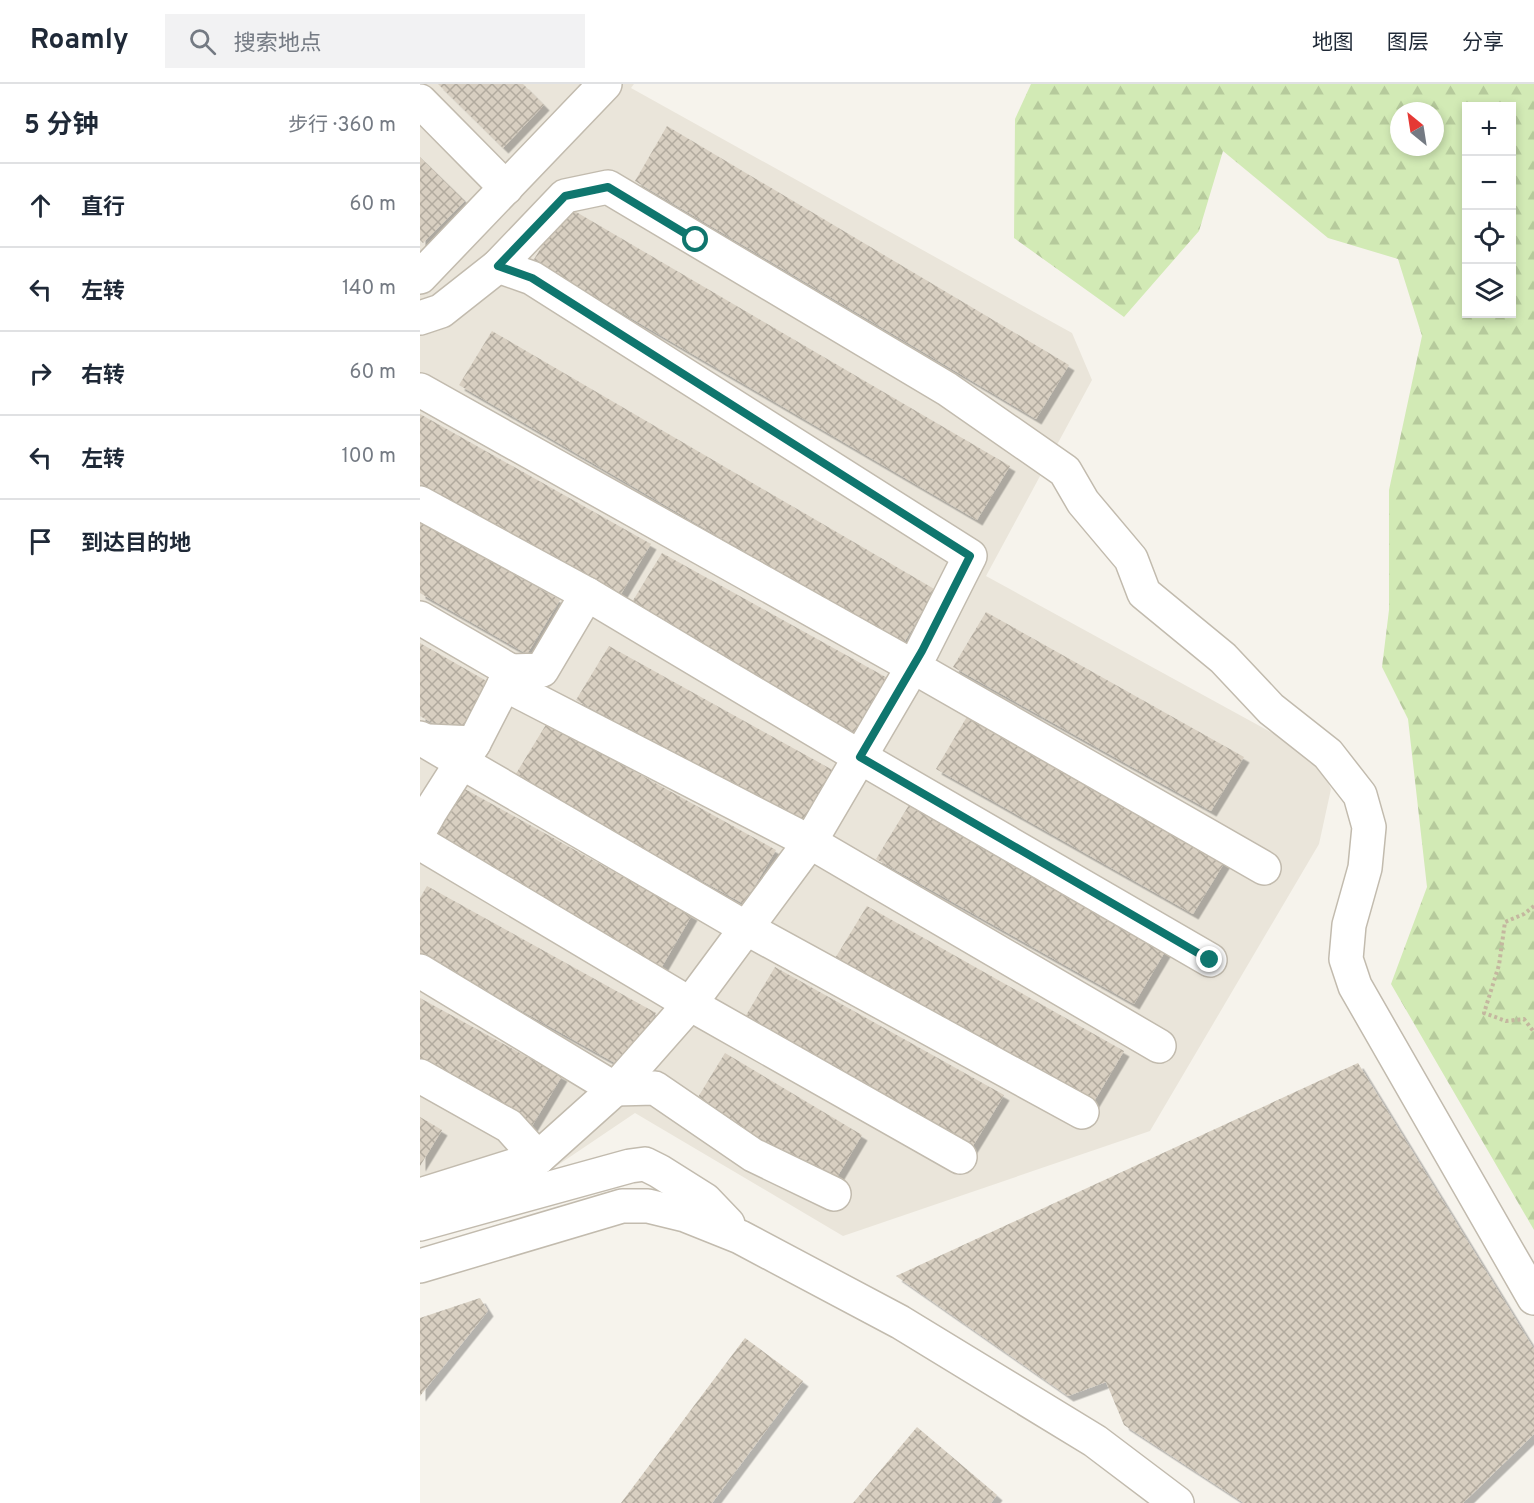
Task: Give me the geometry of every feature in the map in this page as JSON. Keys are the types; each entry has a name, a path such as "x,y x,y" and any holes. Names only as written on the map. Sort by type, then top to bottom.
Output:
{"street":[{"path":"421,275 603,85"},
{"path":"420,101 506,188"},
{"path":"420,318 441,311 498,266 565,196 608,187 947,389 1065,471 1083,502 1131,559 1144,593 1222,658 1271,709 1328,754 1359,795 1370,828 1365,868 1349,925 1346,958 1355,986 1534,1298"},
{"path":"420,1195 538,1158 615,1089 690,1004 810,842 912,666 970,556 532,278 498,266"},
{"path":"420,390 912,666 1264,868"},
{"path":"420,503 587,594 860,757 1210,960"},
{"path":"507,677 542,670 587,594"},
{"path":"420,618 507,677 810,842 1159,1046"},
{"path":"420,830 429,812 468,753 507,677"},
{"path":"422,743 468,753 746,928 1082,1112"},
{"path":"420,843 690,1004 960,1157"},
{"path":"420,971 615,1089 655,1088 753,1155 834,1194"},
{"path":"420,1077 509,1126 538,1158"},
{"path":"420,1224 630,1166 645,1164 705,1200 740,1237"},
{"path":"420,1266 622,1206 648,1206 685,1215 740,1237 900,1322 1095,1441 1177,1503"}],"path":[{"path":"1534,906 1524,914 1505,922 1498,965 1484,1013 1506,1021 1524,1019 1534,1032"}],"shaded area":[{"path":"420,84 634,84 631,88 1072,333 1092,380 986,576 1316,757 1331,789 1319,844 1150,1131 843,1236 635,1113 552,1169 420,1208"}],"green space":[{"path":"1031,84 1534,84 1534,1230 1391,984 1427,887 1408,719 1382,667 1389,610 1389,490 1422,336 1398,259 1328,238 1223,151 1199,231 1124,317 1014,238 1015,119"}],"building":[{"path":"438,84 523,84 544,105 503,148"},
{"path":"667,126 1069,365 1036,419 635,181"},
{"path":"420,157 465,201 423,243 420,240"},
{"path":"566,206 1010,466 977,520 533,261"},
{"path":"492,331 936,590 903,644 459,385"},
{"path":"420,414 651,544 618,599 420,487"},
{"path":"420,521 560,600 527,654 420,593"},
{"path":"662,553 891,680 858,735 629,607"},
{"path":"986,612 1244,757 1211,811 953,667"},
{"path":"420,643 497,687 464,741 420,716"},
{"path":"609,646 838,773 805,827 576,700"},
{"path":"968,715 1226,860 1193,914 936,769"},
{"path":"547,723 776,850 744,904 514,777"},
{"path":"463,788 692,915 660,970 431,842"},
{"path":"909,805 1166,950 1134,1004 876,859"},
{"path":"427,886 656,1013 624,1068 420,954 420,898"},
{"path":"867,906 1124,1051 1092,1105 834,960"},
{"path":"775,967 1004,1095 971,1149 742,1022"},
{"path":"420,998 562,1076 529,1131 420,1070"},
{"path":"725,1053 862,1135 830,1189 692,1107"},
{"path":"1358,1063 1534,1349 1534,1434 1463,1503 1244,1503 1124,1425 1106,1382 1068,1396 896,1276"},
{"path":"420,1117 442,1130 420,1166"},
{"path":"480,1298 488,1311 420,1396 420,1318"},
{"path":"745,1338 803,1381 712,1503 621,1503"},
{"path":"917,1427 997,1495 991,1503 853,1503"}],"route":[{"path":"696,240 608,187 565,196 498,266 532,278 970,556 922,651 860,757 1210,960"}]}
